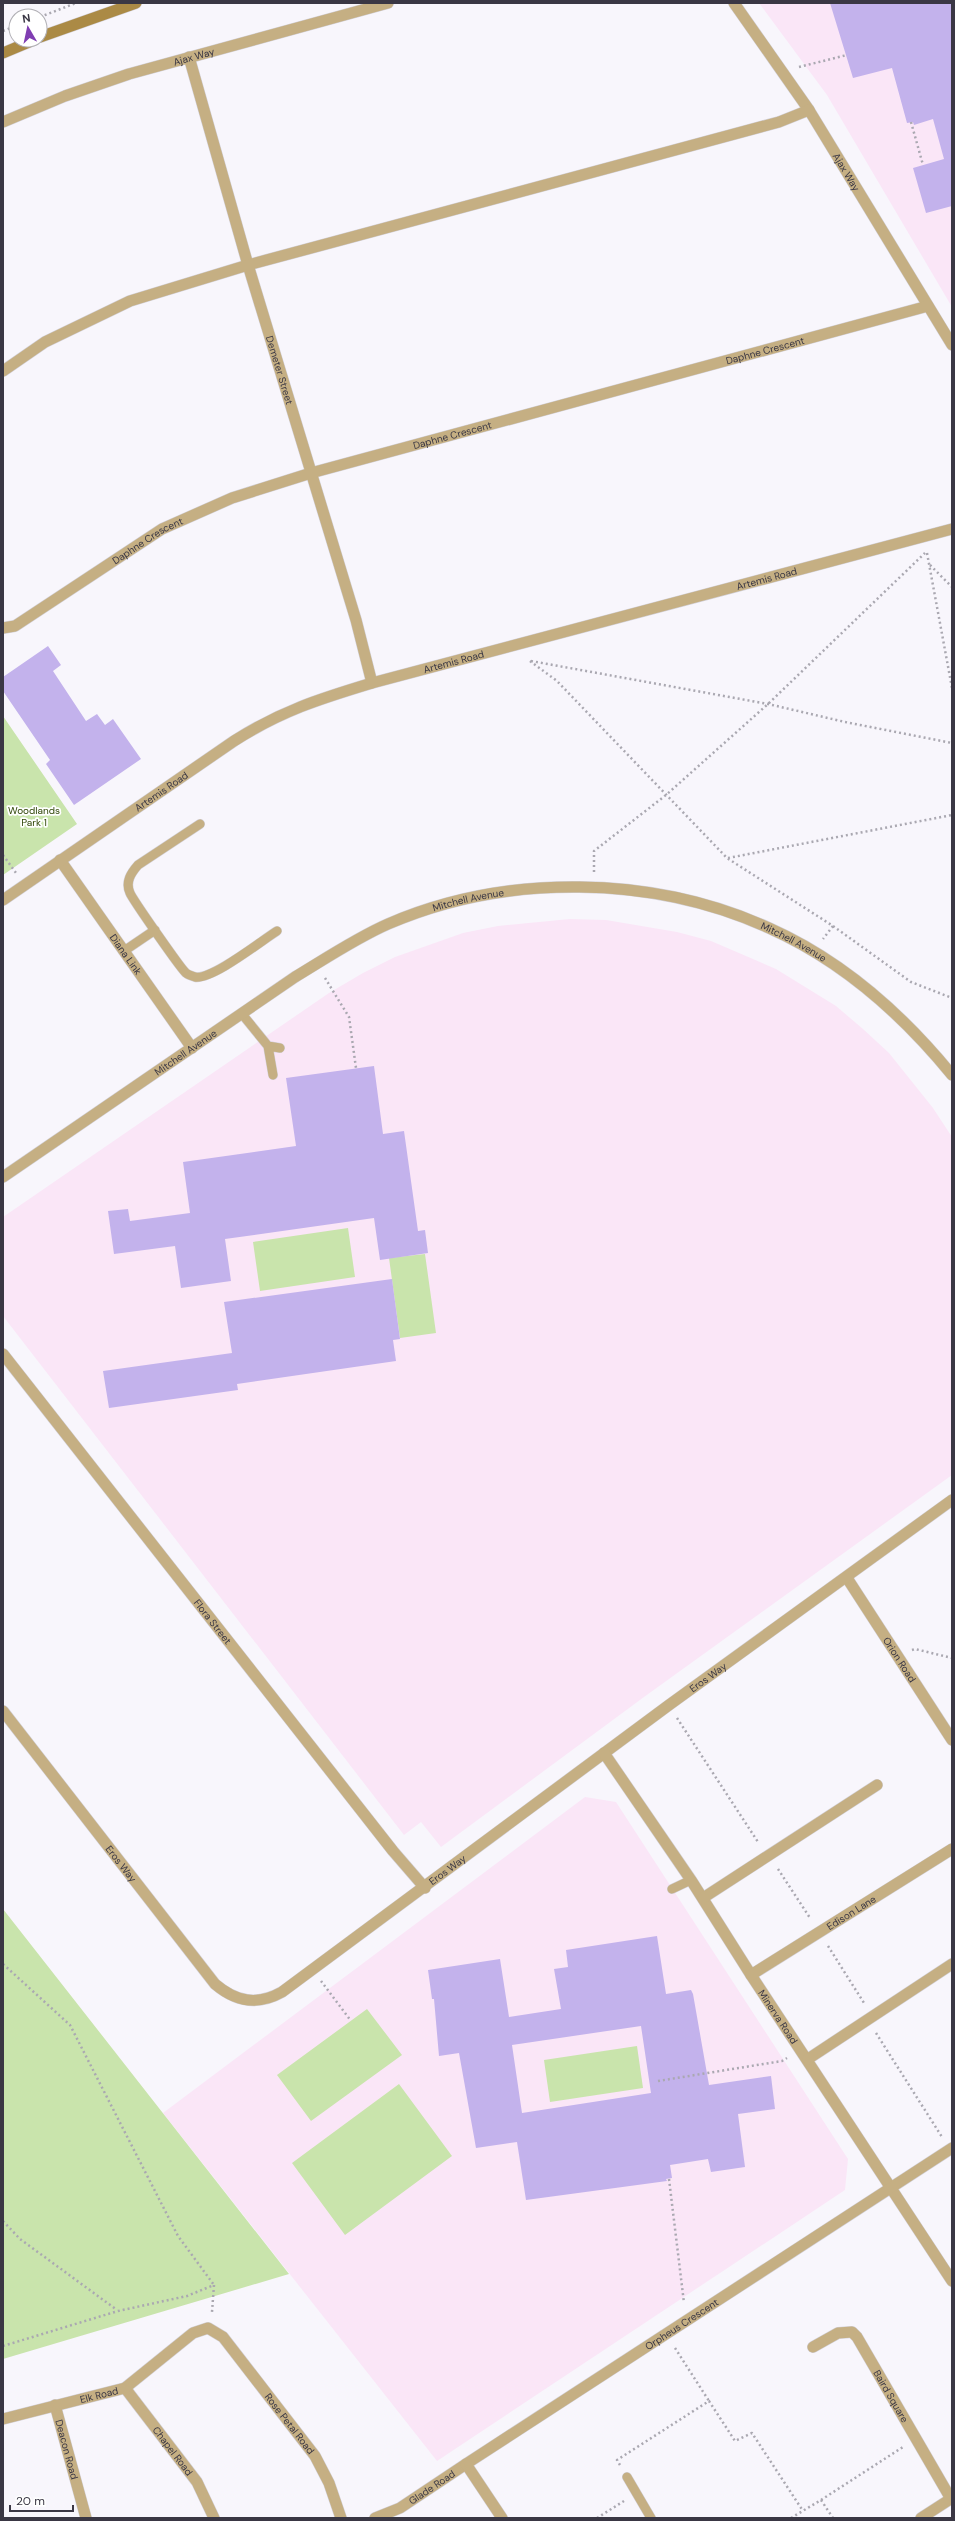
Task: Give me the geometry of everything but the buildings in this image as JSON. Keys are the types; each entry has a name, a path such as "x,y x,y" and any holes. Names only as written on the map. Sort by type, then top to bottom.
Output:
{"main road":[{"path":"48,34 136,3"},
{"path":"3,53 15,48"}],"street":[{"name":"Ajax Way","path":"3,122 65,96 129,74 388,3"},
{"name":"Ajax Way","path":"734,3 809,110 952,345"},
{"name":"Demeter Street","path":"189,57 248,265 356,620 372,683"},
{"path":"3,371 45,342 130,301 248,265 779,122 809,110"},
{"name":"Daphne Crescent","path":"3,628 21,622 162,529 232,498 311,473 928,306"},
{"name":"Artemis Road","path":"3,900 265,721 306,703 372,683 952,529"},
{"name":"Diana Link","path":"60,860 192,1048"},
{"name":"Mitchell Avenue","path":"3,1177 316,965 388,924 475,897 535,889 594,887 646,893 693,902 770,928 812,953 867,990 911,1029 952,1075"},
{"name":"Flora Street","path":"3,1354 393,1851 425,1888"},
{"name":"Eros Way","path":"3,1711 215,1984 226,1993 244,2000 263,2001 282,1992 313,1970 425,1888 604,1753 847,1578 952,1500"},
{"name":"Orion Road","path":"847,1578 952,1740"},
{"name":"Minerva Road","path":"604,1753 692,1880 751,1975 808,2059 952,2281"},
{"path":"703,1898 877,1784"},
{"name":"Edison Lane","path":"751,1975 952,1849"},
{"path":"808,2059 952,1964"},
{"name":"Orpheus Crescent","path":"466,2464 952,2148"},
{"name":"Rose Petal Road","path":"211,2329 222,2337 315,2456 329,2483 341,2518"},
{"name":"Elk Road","path":"3,2419 125,2388 194,2333 211,2329"},
{"name":"Baird Square","path":"813,2347 838,2333 852,2332 862,2343 952,2499"},
{"name":"Chapel Road","path":"125,2388 197,2482 214,2518"},
{"name":"Deacon Road","path":"55,2405 86,2518"},
{"path":"466,2464 502,2518"},
{"name":"Glade Road","path":"375,2518 400,2508 466,2464"},
{"path":"921,2518 952,2499"}],"lane":[{"path":"200,824 138,866 131,874 128,883 130,893 155,930 186,973 196,977 206,975 218,969 277,931"},
{"path":"124,951 155,930"},
{"path":"242,1014 268,1046 273,1075"},
{"path":"268,1046 280,1048"},
{"path":"672,1889 692,1880"},
{"path":"628,2478 651,2518"}],"path":[{"path":"48,14 76,3"},
{"path":"795,68 847,55"},
{"path":"911,122 923,165"},
{"path":"594,887 594,851 666,795 768,704 927,552 952,688"},
{"path":"930,565 952,587"},
{"path":"952,743 845,722 768,704 530,661 557,681 728,858 833,926 911,982 952,998"},
{"path":"728,858 952,814"},
{"path":"3,855 14,869"},
{"path":"812,953 833,926"},
{"path":"316,965 349,1017 356,1068"},
{"path":"897,1657 915,1649 952,1658"},
{"path":"3,1964 70,2025 178,2236 214,2285 211,2329"},
{"path":"313,1970 351,2021"},
{"path":"658,2081 782,2061 800,2049"},
{"path":"669,2179 686,2320"},
{"path":"3,2221 20,2239 118,2311"},
{"path":"3,2346 118,2311 186,2296 214,2285"},
{"path":"666,2333 735,2441 752,2433 803,2511"},
{"path":"628,2478 617,2460 709,2401"},
{"path":"791,2518 916,2438"},
{"path":"597,2518 637,2493"},
{"path":"821,2500 833,2518"}],"shaded area":[{"path":"759,3 952,3 952,307 827,95"},
{"path":"570,919 606,920 677,932 711,941 776,969 836,1006 863,1029 889,1053 933,1108 952,1137 952,1475 644,1697 441,1847 421,1822 404,1835 3,1316 3,1217 329,993 363,973 395,957 463,933 498,926"},
{"path":"585,1797 616,1802 848,2159 845,2190 437,2461 163,2113"}],"green space":[{"name":"Woodlands Park 1","path":"3,716 77,824 3,875"},
{"path":"348,1228 355,1277 260,1291 253,1242"},
{"path":"425,1254 436,1333 400,1338 389,1258"},
{"path":"3,1909 289,2274 3,2359"},
{"path":"367,2009 402,2055 311,2121 277,2075"},
{"path":"637,2046 643,2088 550,2102 544,2060"},
{"path":"399,2084 452,2156 345,2235 292,2163"}]}
